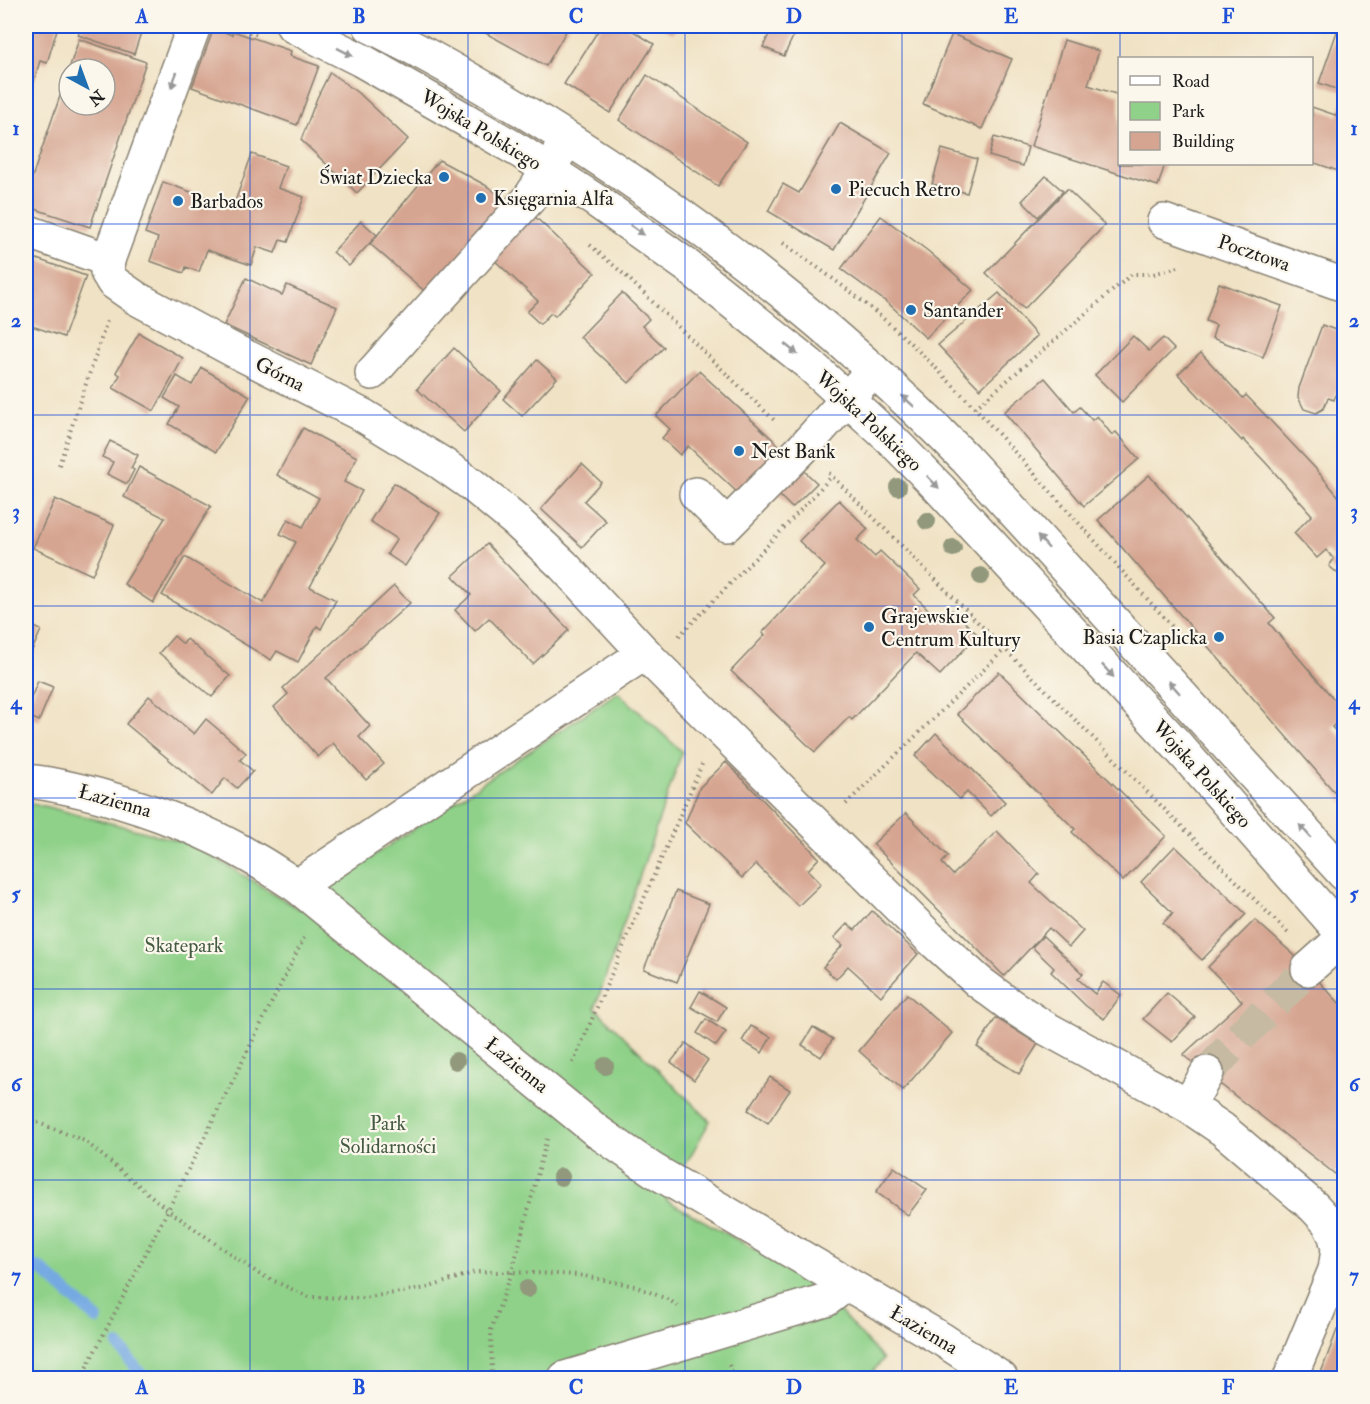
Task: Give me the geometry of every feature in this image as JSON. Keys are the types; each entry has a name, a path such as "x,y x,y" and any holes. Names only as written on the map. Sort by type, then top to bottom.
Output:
{"street":[{"path":"113,273 194,26"},
{"name":"Wojska Polskiego","path":"293,26 361,60 446,108 521,152 598,202 686,266 809,364 894,442 976,528 1175,743 1344,936"},
{"name":"Wojska Polskiego","path":"370,26 464,77 617,170 708,235 832,332 922,414 965,458 1344,874"},
{"path":"372,373 529,200 568,139"},
{"name":"Pocztowa","path":"1164,221 1344,285"},
{"name":"Górna","path":"26,231 113,273 136,298 364,416 441,463 516,521 562,565 645,653"},
{"path":"696,494 727,525 803,448 873,370"},
{"path":"308,896 645,653 929,937 979,982 1042,1026 1188,1106 1222,1129 1314,1207 1328,1222 1338,1249 1335,1270 1290,1378"},
{"name":"Łazienna","path":"26,781 76,790 130,804 169,818 253,858 308,896 598,1132 653,1170 943,1340 1001,1378"},
{"path":"1312,966 1344,936"},
{"path":"1188,1106 1207,1073"},
{"path":"565,1378 826,1300 847,1284"}],"path":[{"path":"232,26 263,37"},
{"path":"587,242 627,277 832,476 1186,830 1312,966"},
{"path":"975,408 1132,274 1153,274 1185,265"},
{"path":"59,465 113,273"},
{"path":"678,636 832,476"},
{"path":"856,795 1004,650"},
{"path":"492,1378 491,1330 512,1272 558,1099 718,727"},
{"path":"81,1378 168,1210 308,896"},
{"path":"26,1118 85,1140 168,1210 260,1274 309,1297 362,1298 427,1288 476,1272 579,1275 635,1286 669,1299 686,1311 711,1335 729,1363 734,1378"}],"green space":[{"name":"Park Solidarności","path":"618,692 682,752 595,1008 710,1121 666,1200 813,1282 883,1359 868,1378 26,1378 26,803 192,844 299,909 351,871"}],"building":[{"path":"26,26 58,26 47,63 40,61 26,107"},
{"path":"82,26 143,26 134,54 78,35"},
{"path":"480,26 569,26 546,66 478,29"},
{"path":"601,26 625,26 654,44 610,113 564,84"},
{"path":"658,26 677,26 673,33"},
{"path":"773,26 798,26 784,56 763,47"},
{"path":"1339,26 1344,26 1344,92 1319,83"},
{"path":"214,28 232,35 233,31 291,51 290,56 319,66 297,125 192,87"},
{"path":"952,34 1012,59 982,129 923,104"},
{"path":"79,39 146,62 90,227 26,206 26,195 57,105 57,117 117,117 117,57 73,57"},
{"path":"1064,40 1099,51 1088,85 1118,95 1118,165 1165,165 1158,186 1031,146"},
{"path":"330,72 362,96 408,139 357,193 301,140"},
{"path":"647,75 747,142 718,186 619,120"},
{"path":"1344,97 1344,173 1313,162 1313,107 1338,116"},
{"name":"Piecuch Retro","path":"840,123 891,153 834,250 768,211 783,184 799,193"},
{"path":"994,137 1028,147 1023,166 989,156"},
{"path":"942,149 977,159 967,193 932,184"},
{"path":"252,154 286,166 278,188 304,197 288,242 280,240 275,253 257,247 251,265 207,250 199,272 186,267 184,273 150,261 158,238 145,233 163,182 233,207"},
{"path":"439,160 485,185 510,202 428,294 370,244"},
{"path":"1046,176 1063,191 1038,217 1022,201"},
{"path":"1067,189 1105,225 1024,309 986,273"},
{"path":"530,212 595,273 555,316 551,313 540,324 527,312 538,301 490,256"},
{"path":"881,216 928,251 973,290 926,338 889,304 841,269"},
{"path":"361,221 377,235 349,266 333,252"},
{"path":"1344,243 1344,258 1340,256"},
{"path":"31,257 86,276 64,337 26,324 26,272"},
{"path":"246,278 282,295 287,285 337,307 311,365 224,325"},
{"path":"1219,283 1282,306 1263,357 1212,338 1216,325 1206,321"},
{"path":"622,293 649,319 642,326 664,347 629,383 580,337"},
{"path":"999,293 1037,336 980,389 938,345"},
{"path":"1322,325 1344,333 1344,390 1338,388 1334,400 1328,398 1323,409 1316,413 1304,409 1298,397 1299,388"},
{"path":"139,333 183,358 154,411 113,388 120,375 116,372"},
{"path":"1133,336 1149,351 1163,338 1174,349 1122,402 1095,375"},
{"path":"454,348 501,391 464,432 417,389"},
{"path":"1201,353 1243,398 1246,395 1267,417 1344,503 1344,579 1329,566 1334,559 1326,550 1317,558 1294,533 1312,515 1266,463 1178,374"},
{"path":"537,360 557,378 522,416 503,399"},
{"path":"202,368 250,396 216,452 169,424 179,407 164,398 177,376 192,385"},
{"path":"699,371 783,449 740,495 688,446 680,455 662,438 670,429 656,416"},
{"path":"1045,378 1074,412 1080,407 1092,420 1097,416 1112,435 1116,432 1139,459 1084,506 1004,412"},
{"path":"303,428 357,457 344,482 362,491 310,587 336,600 321,629 317,626 298,662 277,651 271,660 162,595 185,557 263,603 296,542 280,534 288,519 303,527 319,498 277,475"},
{"path":"110,441 138,455 131,468 134,470 127,484 107,474 113,462 102,457"},
{"path":"582,464 601,482 584,501 606,521 582,547 541,509"},
{"path":"139,467 211,506 153,603 124,584 165,518 124,497"},
{"path":"800,467 817,483 792,508 776,492"},
{"path":"1149,475 1275,618 1269,623 1344,711 1344,716 1332,727 1344,740 1344,803 1098,520"},
{"path":"394,483 440,513 405,566 387,554 397,539 370,521"},
{"path":"55,499 114,525 92,575 33,548"},
{"name":"Grajewskie Centrum Kultury","path":"839,500 868,529 857,540 875,557 880,551 920,589 914,595 940,621 952,610 978,635 940,675 916,653 852,720 849,717 815,752 731,671 765,635 762,633 825,566 799,541"},
{"path":"487,544 569,630 533,664 489,618 475,631 455,610 471,595 453,576"},
{"path":"394,586 410,603 326,678 370,726 359,737 384,764 366,780 333,743 318,757 274,707 288,694 283,688"},
{"path":"26,623 41,630 26,664"},
{"path":"174,636 183,644 187,639 230,676 212,697 159,653"},
{"path":"999,672 1166,836 1123,881 1072,832 1075,829 957,714"},
{"path":"38,681 53,687 39,721 26,715"},
{"path":"149,696 194,734 206,719 246,753 240,760 253,771 237,788 225,778 212,795 126,724"},
{"path":"936,733 1005,802 991,816 967,792 960,799 915,756"},
{"path":"726,762 819,858 808,870 821,884 798,906 756,864 742,878 685,823 700,787"},
{"path":"906,813 948,856 942,863 953,875 997,831 1039,874 1031,883 1083,931 1069,947 1049,928 1004,976 873,844"},
{"path":"1175,846 1246,914 1202,960 1163,923 1173,913 1141,882"},
{"path":"676,891 709,904 677,982 644,969"},
{"path":"872,911 918,954 881,996 848,966 836,979 823,967 843,945 834,938 847,924 855,930"},
{"path":"1255,920 1293,954 1344,1008 1344,1171 1335,1174 1183,1055 1242,1001 1208,967"},
{"path":"1043,936 1083,974 1078,979 1095,994 1103,982 1121,995 1104,1019 1086,1006 1051,972 1054,968 1032,947"},
{"path":"700,991 726,1007 717,1022 691,1007"},
{"path":"1167,993 1195,1017 1172,1042 1143,1019"},
{"path":"907,994 952,1033 903,1090 859,1051"},
{"path":"996,1018 1038,1044 1019,1074 977,1047"},
{"path":"706,1019 726,1032 716,1046 697,1033"},
{"path":"751,1026 771,1037 762,1053 742,1041"},
{"path":"813,1027 833,1039 821,1057 802,1045"},
{"path":"686,1043 708,1060 694,1080 671,1062"},
{"path":"770,1077 790,1090 768,1123 748,1110"},
{"path":"894,1167 927,1190 908,1215 876,1192"},
{"path":"1337,1330 1344,1333 1344,1378 1319,1378"}],"waterway":[{"path":"26,1264 41,1269 97,1319"},
{"path":"118,1345 144,1378"}],"tunnel":[{"path":"1207,1073 1308,969"}],"place":[{"name":"Świat Dziecka","path":"444,177"},
{"name":"Piecuch Retro","path":"836,189"},
{"name":"Księgarnia Alfa","path":"481,198"},
{"name":"Barbados","path":"178,201"},
{"name":"Santander","path":"911,310"},
{"name":"Nest Bank","path":"739,451"},
{"name":"Grajewskie Centrum Kultury","path":"869,627"},
{"name":"Basia Czaplicka","path":"1219,637"}],"park label":[{"name":"Skatepark","path":"184,945"}]}
